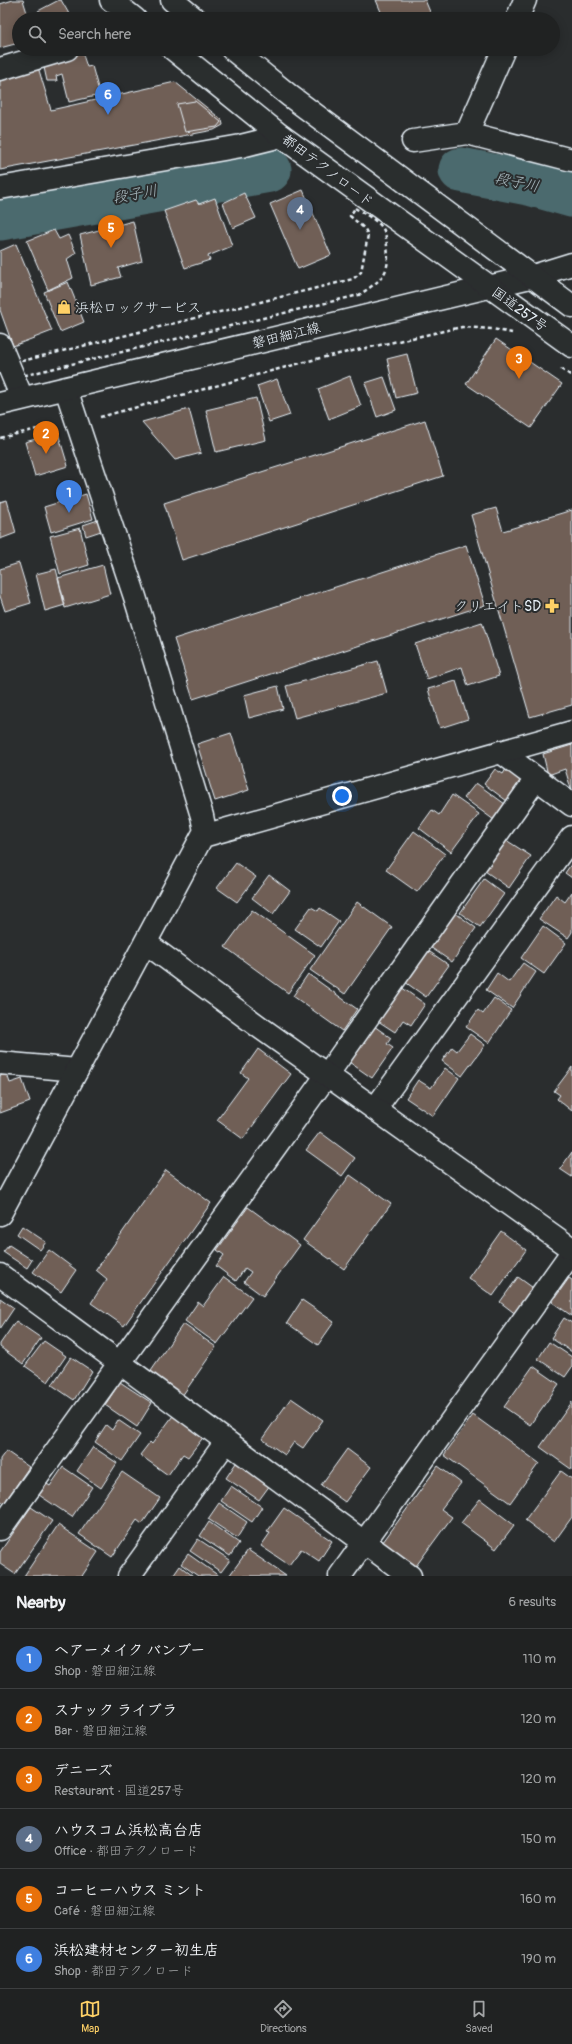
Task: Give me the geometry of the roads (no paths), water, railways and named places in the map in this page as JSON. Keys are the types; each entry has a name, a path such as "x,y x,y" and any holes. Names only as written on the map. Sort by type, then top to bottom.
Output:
{"main road":[{"path":"111,0 126,12"},
{"path":"172,0 187,12"},
{"path":"520,12 525,0"},
{"path":"0,69 44,56"},
{"name":"都田テクノロード","path":"182,56 281,136 488,286"},
{"path":"241,56 290,96 530,277 572,306"},
{"path":"467,133 501,56"},
{"path":"413,141 467,133 572,160"},
{"path":"0,188 241,146 281,136"},
{"name":"磐田細江線","path":"0,404 530,277 572,264"},
{"name":"国道257号","path":"488,286 572,346"},
{"path":"0,344 22,398"},
{"path":"0,1214 203,836 205,827 135,597 85,419 66,389"},
{"path":"203,836 572,732"},
{"path":"501,752 572,806"},
{"path":"0,1529 327,1076 536,779"},
{"path":"375,1109 572,836"},
{"path":"146,943 327,1076 572,1250 340,1576"},
{"path":"0,1063 77,1070"},
{"path":"0,1275 410,1576"},
{"path":"129,1576 226,1442"}],"waterway":[{"name":"段子川","path":"0,218 269,170"},
{"name":"段子川","path":"461,170 533,184 572,195"}],"place":[{"name":"浜松建材センター初生店","path":"108,115"},
{"name":"ハウスコム浜松高台店","path":"300,230"},
{"name":"コーヒーハウス ミント","path":"111,248"},
{"name":"浜松ロックサービス","path":"64,307"},
{"name":"デニーズ","path":"519,379"},
{"name":"スナック ライブラ","path":"46,454"},
{"name":"ヘアーメイク バンブー","path":"69,513"},
{"name":"クリエイトSD","path":"552,606"}]}
